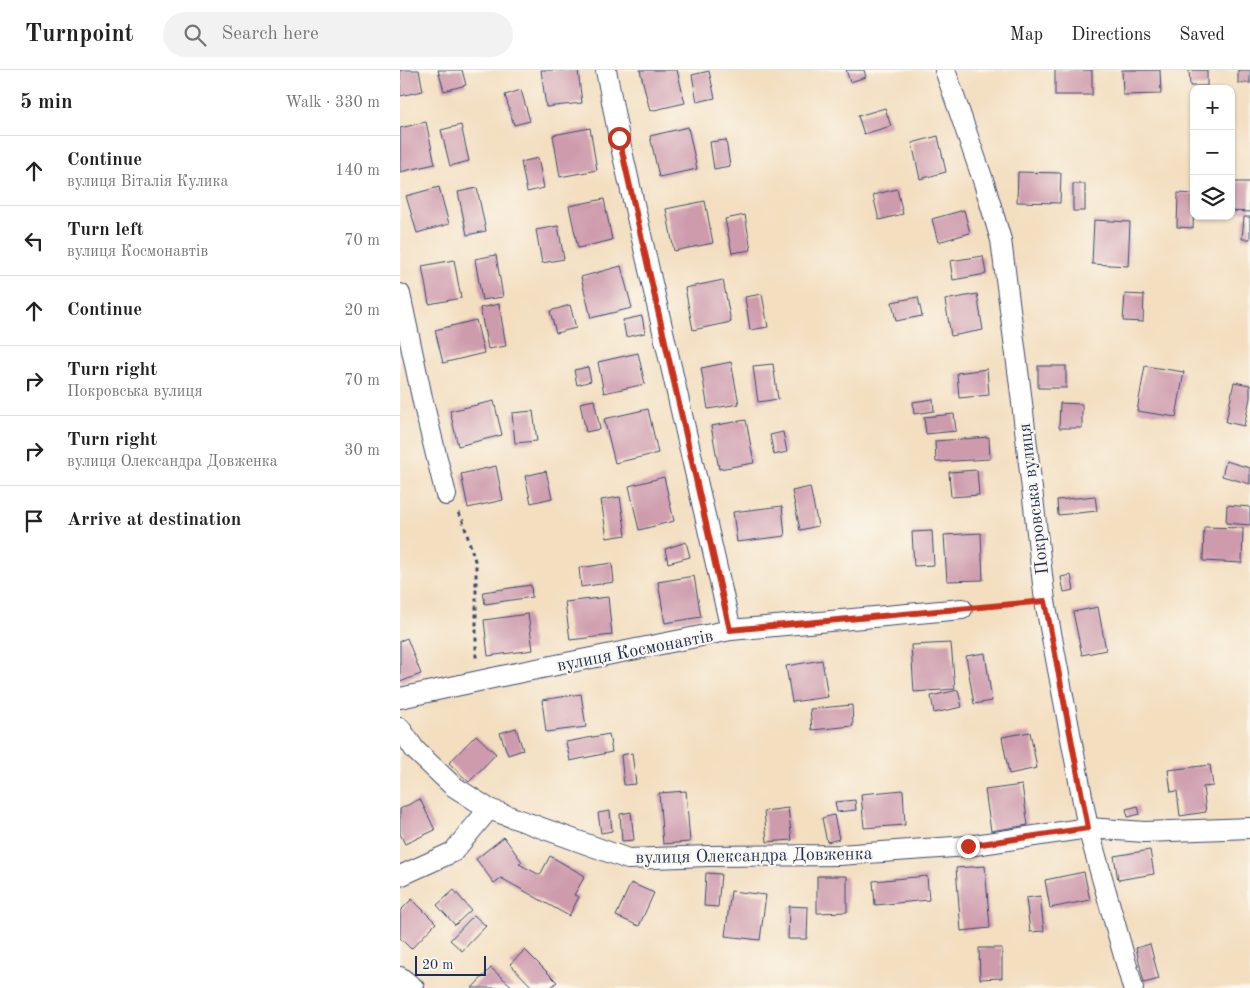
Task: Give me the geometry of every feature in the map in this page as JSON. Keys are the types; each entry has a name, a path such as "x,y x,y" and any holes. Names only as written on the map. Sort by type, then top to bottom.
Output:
{"street":[{"path":"606,70 621,148 730,630"},
{"name":"Покровська вулиця","path":"945,70 984,183 1001,240 1045,601 1088,828 1133,988"},
{"path":"400,294 423,402 446,495"},
{"name":"вулиця Космонавтів","path":"400,698 730,630 962,609"},
{"name":"вулиця Олександра Довженка","path":"400,728 415,750 453,786 489,810 628,859 839,855 968,846 1088,828 1145,832 1250,828"},
{"path":"400,876 453,852 489,810"},
{"path":"400,977 414,988"}],"path":[{"path":"446,495 462,518 476,564 476,682"},
{"path":"962,609 1045,601"}],"building":[{"path":"400,70 419,70 423,91 400,96"},
{"path":"438,70 462,70 466,85 444,91"},
{"path":"541,70 578,70 582,103 546,107"},
{"path":"640,70 677,70 685,103 650,111"},
{"path":"846,70 864,70 866,77 850,82"},
{"path":"1055,70 1092,70 1092,95 1055,95"},
{"path":"1122,70 1160,70 1161,94 1123,95"},
{"path":"1189,70 1207,70 1207,85 1190,86"},
{"path":"1238,70 1250,70 1250,83 1238,83"},
{"path":"709,71 715,98 697,102 692,75"},
{"path":"521,90 530,121 514,125 505,95"},
{"path":"885,108 891,126 864,134 858,116"},
{"path":"426,122 435,164 400,172 400,128"},
{"path":"461,125 469,161 450,166 441,130"},
{"path":"688,127 697,169 659,177 650,136"},
{"path":"590,128 597,170 560,177 553,135"},
{"path":"938,136 946,172 920,179 912,143"},
{"path":"726,140 730,166 714,169 710,142"},
{"path":"538,158 544,188 527,192 521,162"},
{"path":"1018,172 1061,173 1060,203 1017,202"},
{"path":"1235,182 1250,182 1250,212 1235,211"},
{"path":"1073,184 1085,184 1085,211 1073,211"},
{"path":"439,187 449,224 417,233 406,196"},
{"path":"477,188 486,231 467,235 458,192"},
{"path":"897,189 903,214 879,220 873,195"},
{"path":"1178,193 1190,194 1190,220 1193,220 1193,228 1177,227"},
{"path":"604,199 612,240 578,248 569,206"},
{"path":"705,201 713,243 674,251 666,209"},
{"path":"964,210 970,233 938,242 932,219"},
{"path":"745,215 751,250 732,253 725,219"},
{"path":"1244,217 1250,217 1250,239 1242,239"},
{"path":"1094,220 1130,222 1128,266 1092,264"},
{"path":"558,226 564,259 542,263 536,230"},
{"path":"496,255 503,297 482,300 475,259"},
{"path":"983,256 986,274 953,280 950,261"},
{"path":"454,260 461,298 429,304 422,266"},
{"path":"621,266 632,308 591,318 581,277"},
{"path":"723,280 731,322 693,330 685,288"},
{"path":"762,294 768,327 750,330 745,297"},
{"path":"977,294 983,330 951,336 945,300"},
{"path":"1125,294 1144,295 1143,322 1123,321"},
{"path":"918,297 922,316 896,321 892,302"},
{"path":"499,304 506,346 488,349 480,308"},
{"path":"570,305 576,328 556,333 550,311"},
{"path":"642,316 645,333 626,337 623,320"},
{"path":"476,320 484,353 443,363 435,330"},
{"path":"638,353 645,384 604,393 598,362"},
{"path":"731,362 739,404 708,409 701,368"},
{"path":"773,364 778,399 758,402 753,366"},
{"path":"1038,366 1066,366 1066,388 1038,388"},
{"path":"1145,366 1184,372 1176,417 1137,411"},
{"path":"588,367 591,381 577,385 574,370"},
{"path":"987,369 989,395 959,398 957,373"},
{"path":"1234,382 1250,385 1250,398 1244,426 1226,422"},
{"path":"933,399 934,411 914,414 913,402"},
{"path":"594,400 600,429 586,432 580,403"},
{"path":"494,401 502,435 458,446 450,411"},
{"path":"1060,403 1082,404 1082,428 1059,428"},
{"path":"648,409 658,453 615,463 604,419"},
{"path":"533,411 537,441 515,443 512,413"},
{"path":"954,414 956,431 926,434 924,417"},
{"path":"746,420 754,463 719,469 711,426"},
{"path":"783,432 787,452 774,455 770,435"},
{"path":"989,437 990,459 936,462 935,441"},
{"path":"1226,461 1250,468 1250,484 1222,476"},
{"path":"496,466 503,500 468,508 461,474"},
{"path":"977,470 979,495 951,497 949,472"},
{"path":"546,471 552,498 531,503 525,476"},
{"path":"664,477 674,521 639,530 629,486"},
{"path":"810,487 818,526 800,530 792,491"},
{"path":"1095,496 1097,511 1058,515 1057,500"},
{"path":"620,497 626,535 607,538 601,500"},
{"path":"1227,505 1250,507 1250,525 1226,523"},
{"path":"782,506 785,536 737,542 733,512"},
{"path":"1204,527 1243,528 1242,563 1203,561"},
{"path":"932,531 934,565 914,566 912,532"},
{"path":"981,533 983,580 947,581 944,535"},
{"path":"686,542 690,557 668,563 665,549"},
{"path":"612,563 614,582 581,587 579,568"},
{"path":"1071,575 1074,590 1064,592 1061,577"},
{"path":"694,576 701,617 665,623 658,582"},
{"path":"531,585 532,597 485,604 483,592"},
{"path":"608,597 612,635 570,640 565,602"},
{"path":"1098,607 1106,650 1082,655 1073,612"},
{"path":"528,614 533,650 488,656 484,620"},
{"path":"407,638 421,674 400,682 400,641"},
{"path":"951,643 955,689 914,692 911,645"},
{"path":"985,653 992,701 974,704 966,656"},
{"path":"822,660 828,697 792,702 786,666"},
{"path":"958,690 962,707 934,713 931,696"},
{"path":"581,694 586,727 546,732 542,700"},
{"path":"852,705 853,726 812,730 810,709"},
{"path":"516,728 523,750 508,755 500,733"},
{"path":"1030,732 1037,768 1009,774 1002,737"},
{"path":"609,734 612,752 570,761 566,742"},
{"path":"476,735 496,754 469,782 449,763"},
{"path":"632,753 636,784 624,785 621,755"},
{"path":"1210,765 1213,786 1203,787 1206,812 1180,816 1177,791 1171,792 1168,770"},
{"path":"1022,785 1028,825 991,831 985,790"},
{"path":"903,790 905,825 864,828 861,794"},
{"path":"686,791 690,842 663,844 659,793"},
{"path":"420,799 435,830 405,844 400,834 400,809"},
{"path":"855,800 856,810 837,812 835,802"},
{"path":"1138,806 1140,814 1128,817 1126,809"},
{"path":"788,808 792,840 767,842 764,811"},
{"path":"610,811 612,831 601,833 598,813"},
{"path":"631,812 634,840 622,841 620,814"},
{"path":"834,815 839,839 827,842 822,818"},
{"path":"504,837 522,862 519,864 540,875 550,856 585,876 574,895 579,897 569,916 501,878 494,883 476,859"},
{"path":"1150,850 1154,874 1118,880 1114,856"},
{"path":"985,866 990,928 961,931 956,868"},
{"path":"1084,872 1090,900 1050,908 1045,880"},
{"path":"706,873 721,874 718,907 704,906"},
{"path":"817,876 847,876 847,912 817,913"},
{"path":"927,876 929,900 875,905 873,881"},
{"path":"631,883 654,893 639,926 616,916"},
{"path":"454,890 471,910 455,925 437,905"},
{"path":"731,891 766,895 760,940 725,936"},
{"path":"1040,896 1044,931 1030,932 1026,898"},
{"path":"412,899 436,923 411,949 400,938 400,911"},
{"path":"789,906 808,907 807,939 788,939"},
{"path":"474,915 486,926 462,951 450,940"},
{"path":"1150,944 1159,979 1144,983 1136,948"},
{"path":"979,948 1002,948 1002,978 980,979"},
{"path":"525,950 557,982 550,988 533,988 510,964"},
{"path":"491,968 514,988 472,988"}],"route":[{"path":"619,138 730,630 1045,601 1088,828 968,846"}]}
